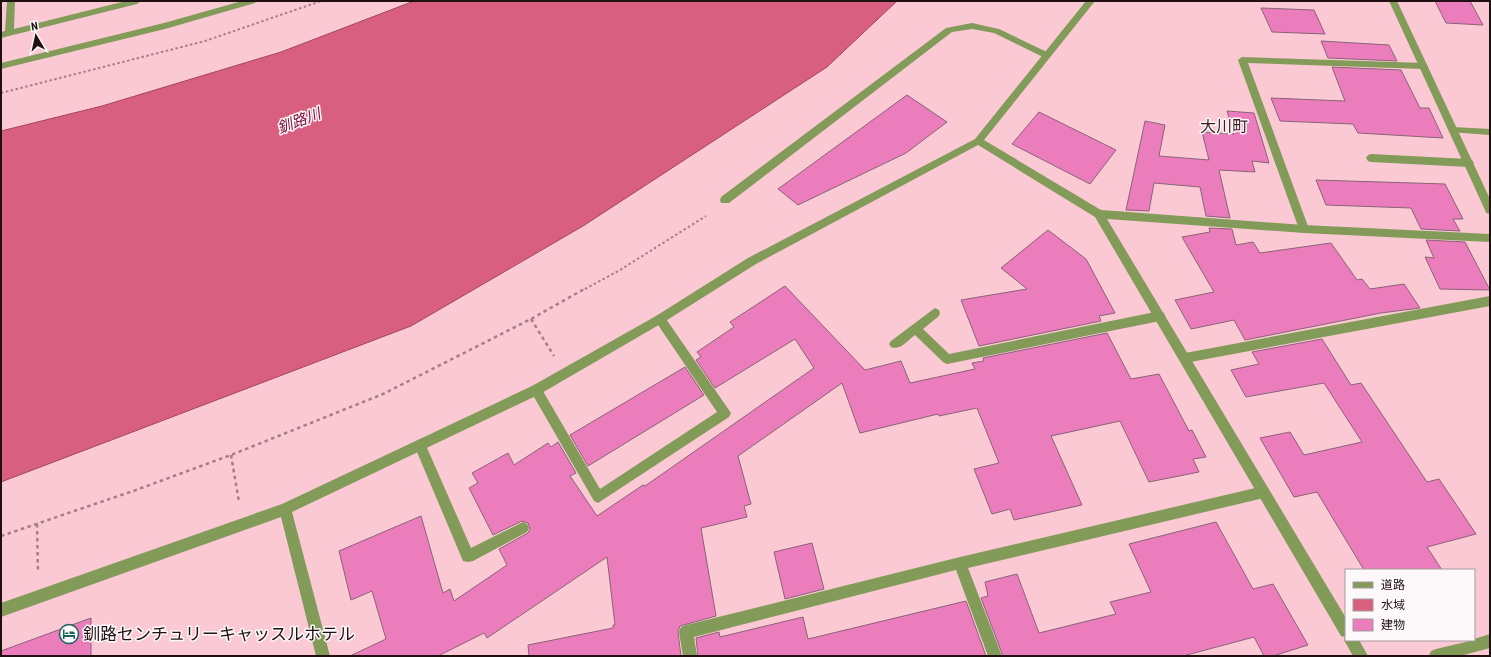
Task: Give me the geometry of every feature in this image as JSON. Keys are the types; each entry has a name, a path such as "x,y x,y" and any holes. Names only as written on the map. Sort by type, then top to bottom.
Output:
{"street":[{"path":"11,1 5,34 137,1"},
{"path":"1,66 165,26 252,1"},
{"path":"1,610 285,509 536,390 660,319 752,261 978,140 1091,1"},
{"path":"1394,1 1490,210"},
{"path":"725,200 949,30 972,26 996,31 1046,55"},
{"path":"1304,229 1242,60 1424,66"},
{"path":"1453,130 1490,132"},
{"path":"978,140 1099,214 1304,229 1490,238"},
{"path":"1371,158 1469,163"},
{"path":"1099,214 1345,629"},
{"path":"1185,358 1490,301"},
{"path":"895,344 935,313"},
{"path":"915,328 947,359 1160,316"},
{"path":"536,390 598,497 725,413 660,319"},
{"path":"420,445 468,556 523,528"},
{"path":"690,656 686,632 960,563 1264,492"},
{"path":"285,509 323,656"},
{"path":"960,563 995,656"},
{"path":"1352,641 1361,656"},
{"path":"1436,656 1490,641"}],"path":[{"path":"1,93 205,41 321,1"},
{"path":"1,536 136,490 231,455 383,394 531,319 620,270 706,216"},
{"path":"531,319 555,358"},
{"path":"231,455 239,502"},
{"path":"37,524 38,573"}],"water":[{"name":"釧路川","path":"414,1 897,1 827,67 583,226 411,326 1,482 1,131 102,106 281,52"}],"building":[{"path":"1435,1 1470,1 1483,25 1446,23"},
{"path":"1261,8 1314,10 1325,34 1272,32"},
{"path":"1321,41 1389,45 1397,61 1328,58"},
{"path":"1332,67 1401,70 1420,108 1429,108 1443,138 1358,133 1353,124 1280,121 1271,98 1345,101"},
{"path":"907,95 947,122 906,153 798,205 778,189"},
{"path":"1227,111 1254,113 1269,163 1252,161 1255,172 1219,170 1230,218 1206,216 1200,187 1154,183 1149,211 1126,210 1145,121 1165,125 1159,156 1209,160 1202,132 1234,134"},
{"path":"1039,112 1116,150 1090,184 1012,144"},
{"path":"1316,180 1445,184 1463,219 1453,219 1460,231 1421,229 1411,208 1326,205"},
{"path":"1209,228 1232,229 1236,245 1253,242 1260,253 1331,243 1357,280 1362,279 1370,289 1404,284 1420,308 1381,313 1245,340 1234,320 1191,329 1175,300 1214,292 1182,237 1210,232"},
{"path":"1048,230 1086,259 1115,313 1099,316 1101,321 979,346 961,300 1027,289 1001,268"},
{"path":"1426,240 1465,242 1490,290 1440,289 1425,257 1434,258"},
{"path":"785,286 865,370 901,361 910,383 975,369 972,363 984,361 983,358 1107,333 1131,379 1159,374 1189,431 1192,430 1206,457 1193,459 1199,472 1149,482 1120,421 1051,436 1082,505 1014,520 1010,509 992,514 974,469 999,463 977,408 939,416 938,414 860,433 842,383 738,456 751,504 744,506 747,517 701,528 716,616 680,626 678,632 681,656 529,656 528,645 613,628 613,625 615,625 607,557 487,638 484,633 438,656 350,656 386,639 372,591 351,600 339,551 421,516 443,593 450,589 454,601 507,565 499,549 528,533 530,529 528,523 522,521 493,535 469,488 478,483 472,473 508,453 514,465 548,443 551,447 558,442 576,473 570,476 597,516 643,485 645,486 814,368 795,339 715,388 696,360 701,357 697,352 734,327 730,322"},
{"path":"1322,339 1351,385 1361,383 1427,482 1439,479 1476,534 1427,547 1441,569 1363,569 1317,492 1294,497 1260,438 1290,432 1304,455 1362,442 1324,383 1246,397 1231,370 1259,364 1252,352"},
{"path":"685,367 704,395 588,466 570,435"},
{"path":"1216,522 1253,589 1273,584 1308,645 1273,656 1264,656 1254,637 1183,656 1003,656 981,598 988,596 985,582 1017,574 1039,633 1116,614 1110,602 1151,592 1129,544"},
{"path":"812,543 824,589 785,599 774,552"},
{"path":"966,601 986,656 698,656 696,638 719,632 720,637 803,617 808,639"},
{"name":"釧路センチュリーキャッスルホテル","path":"91,618 91,656 1,656 1,651"}],"place":[{"name":"釧路センチュリーキャッスルホテル","path":"69,634"}],"district":[{"name":"大川町","path":"1224,126"}]}
